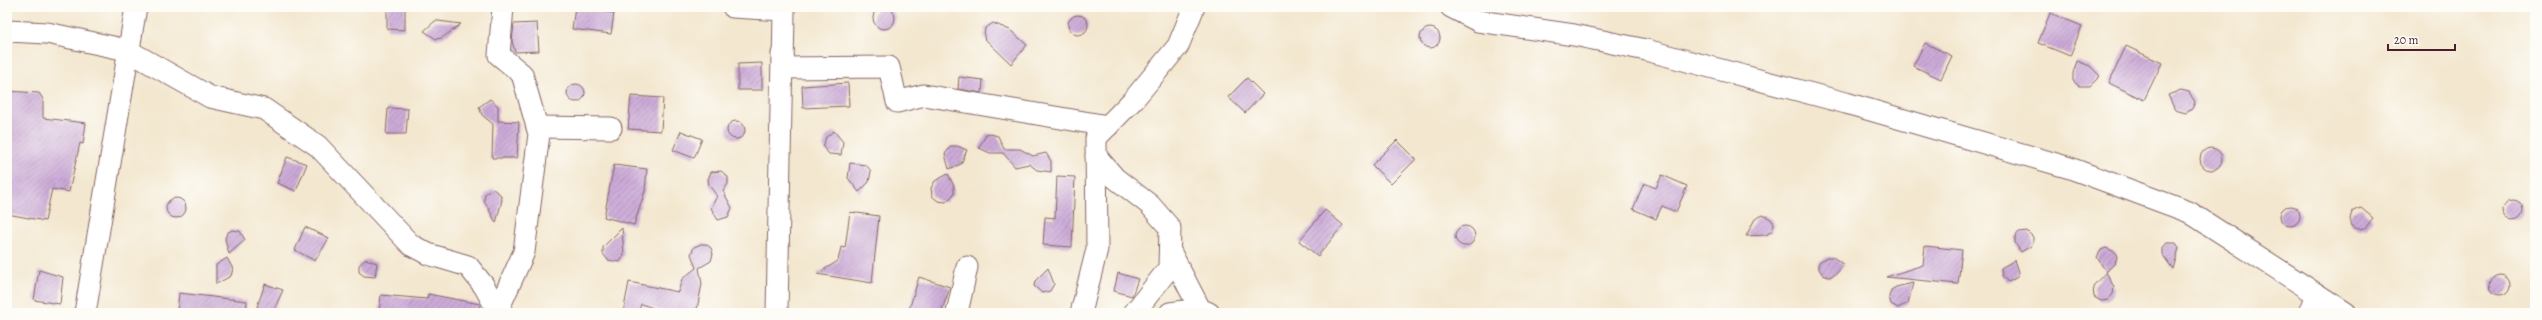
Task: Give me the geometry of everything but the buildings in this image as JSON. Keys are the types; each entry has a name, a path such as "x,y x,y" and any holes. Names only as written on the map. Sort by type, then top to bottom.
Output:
{"street":[{"path":"85,313 127,50 136,7"},
{"path":"498,311 524,252 540,134 522,74 499,55 503,7"},
{"path":"733,7 784,9"},
{"path":"1081,313 1096,249 1096,138 1134,99 1178,46 1194,7"},
{"path":"1451,7 1478,21 1574,35 1646,50 1846,103 2070,168 2189,212 2313,304 2346,313"},
{"path":"784,9 783,68 889,67 898,102 924,94 1108,126"},
{"path":"777,313 784,9"},
{"path":"7,31 47,33 127,50 210,97 264,108 318,146 411,245 428,254 468,266 498,311"},
{"path":"537,127 611,128"},
{"path":"1096,156 1115,178 1150,204 1170,228 1169,268 1134,313"},
{"path":"1170,251 1205,311 1170,313"},
{"path":"957,313 967,267"}]}
